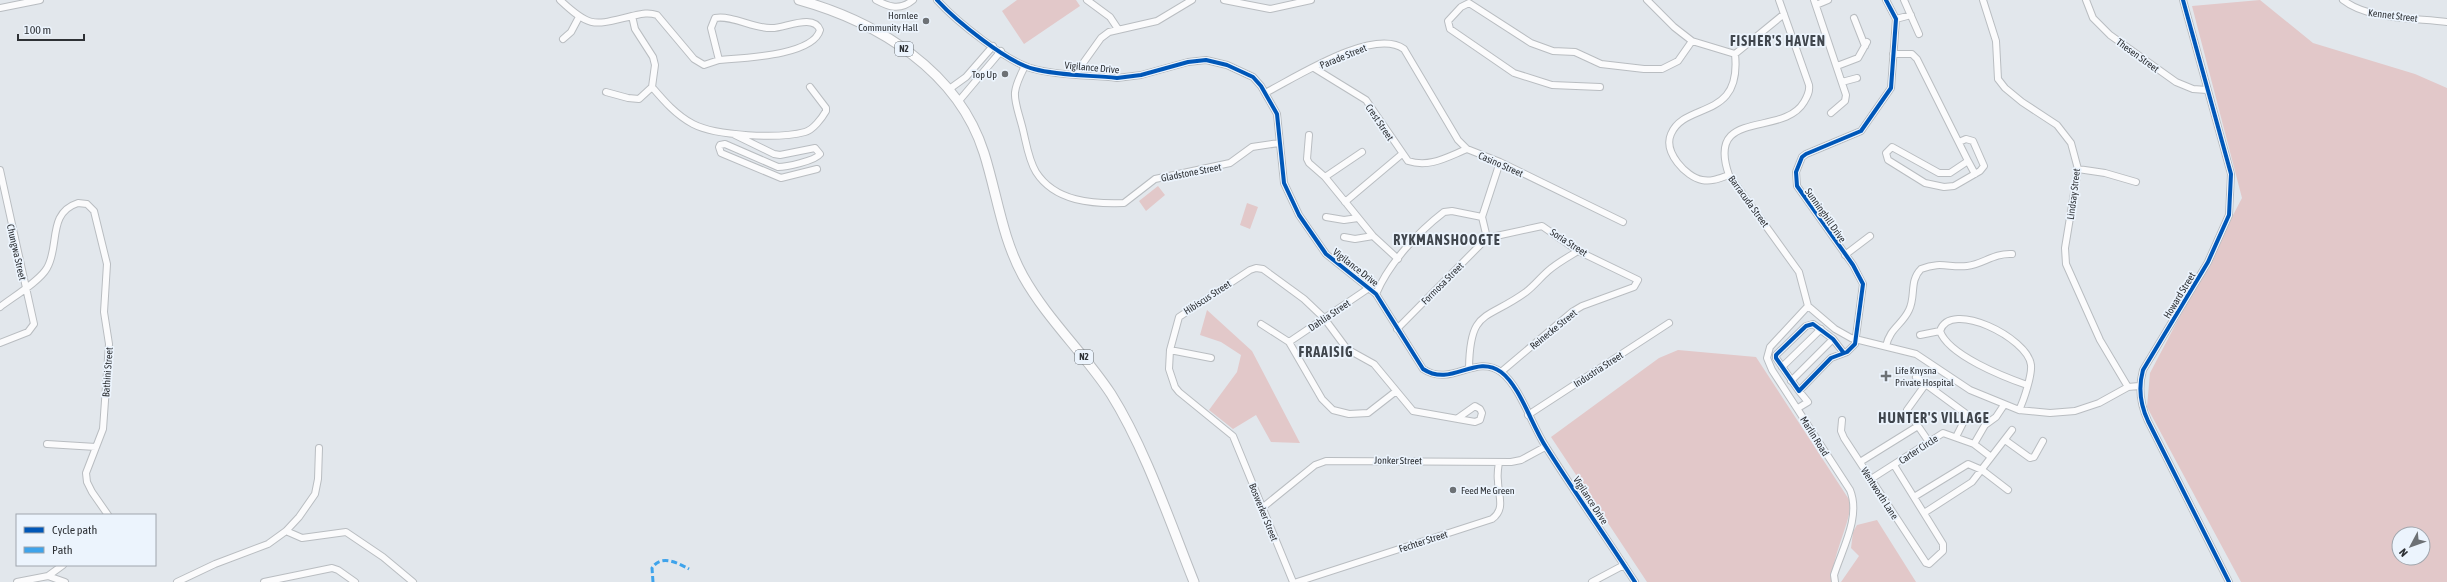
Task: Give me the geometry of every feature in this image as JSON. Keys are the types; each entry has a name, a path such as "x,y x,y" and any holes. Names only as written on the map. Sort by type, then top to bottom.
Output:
{"highway":[{"name":"N2","path":"799,0 852,19 894,41 925,65 958,102 977,134 994,184 1003,225 1023,275 1047,311 1100,377 1121,411 1137,443 1194,582"}],"street":[{"path":"0,8 40,0"},
{"path":"560,0 579,17 588,22 605,24 646,13 657,15 700,64 710,64 719,60 796,50 815,38 820,30 816,24 808,22 768,28 715,18 711,28 719,60"},
{"path":"876,0 885,6 896,8 913,0"},
{"name":"Vigilance Drive","path":"937,0 993,46 1025,66 1043,71 1130,77 1188,62 1206,60 1246,72 1261,86 1277,114 1284,183 1299,215 1326,254 1376,294 1418,362 1430,373 1451,375 1470,368 1489,367 1501,372 1511,383 1545,447 1635,582"},
{"path":"1086,0 1110,17 1118,29"},
{"path":"1076,74 1100,38 1109,32 1157,21 1192,0"},
{"path":"1224,0 1270,9 1311,0"},
{"path":"1647,0 1674,27 1692,41 1735,54"},
{"name":"Barracuda Street","path":"1779,0 1808,85 1808,95 1794,114 1742,128 1733,133 1728,140 1724,153 1729,175 1799,272 1808,306"},
{"path":"1828,0 1815,2 1837,66 1846,98 1831,113"},
{"path":"1886,0 1896,19 1911,15"},
{"path":"1904,0 1919,34"},
{"name":"Lindsay Street","path":"1983,0 1996,41 1998,79 2005,88 2022,102 2063,131 2071,143 2078,169 2065,248 2066,264 2100,340 2128,387"},
{"name":"Thesen Street","path":"2086,0 2093,18 2110,35 2176,82 2193,89 2207,90"},
{"name":"Howard Street","path":"2183,0 2230,174 2229,215 2221,236 2192,291 2146,364 2139,386 2142,406 2146,416 2229,582"},
{"name":"Kennet Street","path":"2343,0 2352,7 2368,13 2447,22"},
{"path":"1600,87 1552,85 1514,73 1450,29 1448,20 1461,7 1470,3 1531,43 1553,51 1575,52 1601,64 1644,69 1662,69 1678,61 1692,41"},
{"path":"1735,54 1784,14"},
{"path":"606,92 628,98 639,99 652,87 655,65 653,57 635,29 632,16"},
{"path":"563,39 571,32 579,17"},
{"path":"1837,66 1855,59 1866,44 1854,18"},
{"name":"Sunninghill Drive","path":"1857,341 1863,284 1845,255 1803,197 1797,186 1796,172 1802,157 1806,154 1861,131 1885,99 1892,86 1896,19"},
{"name":"Parade Street","path":"1265,93 1314,68 1361,47 1380,43 1399,46 1404,49 1458,140 1467,149"},
{"path":"948,90 966,77 993,46"},
{"path":"958,102 1001,51"},
{"path":"1729,175 1707,180 1690,175 1674,156 1669,140 1671,134 1679,124 1708,109 1727,93 1736,77 1735,54"},
{"path":"1893,54 1912,54 1917,59 1975,174"},
{"name":"Gladstone Street","path":"1025,66 1013,94 1033,164 1043,181 1065,197 1077,201 1124,203 1155,179 1230,164 1252,147 1279,143"},
{"name":"Crest Street","path":"1314,68 1366,100 1402,154"},
{"path":"1842,82 1857,78"},
{"path":"652,87 674,112 694,124 735,135 774,154 780,155 814,148 820,154 814,159 784,167 778,167 725,144 720,145 720,153 781,178 816,169"},
{"path":"735,135 799,133 810,130 826,111 826,108 810,87"},
{"path":"1310,135 1308,162 1326,177 1373,236 1398,259"},
{"path":"1960,142 1970,139 1977,147 1984,166 1975,174 1951,187 1930,184 1892,163 1886,153 1892,147 1935,172 1944,174 1968,161"},
{"name":"Casino Street","path":"1402,154 1408,161 1424,165 1467,149 1500,162 1623,222"},
{"path":"1326,177 1362,152"},
{"path":"1346,202 1402,154"},
{"path":"1487,238 1482,217 1500,162"},
{"path":"2078,169 2105,173 2136,182"},
{"name":"Chungwa Street","path":"0,170 34,324 28,332 0,343"},
{"name":"Bathini Street","path":"25,287 36,281 48,267 52,256 56,224 61,215 73,205 83,204 94,211 107,264 104,312 109,344 109,357 103,429 86,473 87,482 107,514"},
{"path":"1376,294 1382,280 1398,259 1444,212 1452,211 1482,217"},
{"path":"1326,216 1344,220 1358,218"},
{"name":"Soria Street","path":"1487,238 1542,226 1578,251 1636,278 1638,282 1634,287"},
{"path":"1344,237 1355,239 1373,236"},
{"path":"1845,255 1870,236"},
{"name":"Formosa Street","path":"1397,329 1487,238"},
{"path":"1470,368 1471,339 1478,322 1493,310 1526,292 1548,270 1578,251"},
{"path":"1886,346 1890,332 1910,308 1915,278 1921,269 1942,264 1967,266 1995,255 2012,254"},
{"name":"Hibiscus Street","path":"1236,442 1226,429 1175,387 1169,369 1170,350 1176,326 1183,312 1256,268 1263,269 1293,290 1324,318"},
{"name":"Chungwa Street","path":"0,307 25,287"},
{"name":"Reinecke Street","path":"1501,372 1572,312 1582,306 1634,287"},
{"name":"Dahlia Street","path":"1289,342 1369,288"},
{"path":"1808,306 1842,334 1857,341 1907,350 1923,358 1960,384 2004,405 2019,410 2050,413 2075,411 2099,403 2128,387 2139,386"},
{"name":"Marlin Road","path":"1808,306 1770,347 1767,354 1772,370 1850,490 1854,501 1852,518 1834,575 1835,582"},
{"path":"1324,318 1343,345 1374,364 1413,411 1458,418"},
{"path":"1920,335 1940,331 1946,322 1958,319 1989,326 2004,334 2025,352 2030,360 2031,369 2026,385 2024,400 2019,410"},
{"name":"Industria Street","path":"1528,415 1669,323"},
{"path":"1261,324 1289,342 1322,399 1333,410 1349,414 1368,413 1396,392"},
{"path":"1798,408 1808,402 1791,381 1776,356 1806,326 1813,324 1821,328 1833,339 1843,352"},
{"path":"1782,368 1821,328"},
{"path":"1940,331 1944,339 1976,364 2026,385"},
{"path":"1791,381 1833,339"},
{"path":"1799,392 1831,358 1851,350 1857,341"},
{"path":"1170,350 1211,358"},
{"path":"1916,377 1965,413 1964,421 1956,437"},
{"path":"1925,385 1907,408 1929,442"},
{"path":"1974,444 1985,425 1997,415 2004,405"},
{"name":"Wentworth Lane","path":"1842,420 1842,434 1926,563 1930,563 1943,551"},
{"path":"1860,462 1918,426"},
{"path":"1924,513 1970,484 2012,430"},
{"name":"Carter Circle","path":"1871,479 1929,442 1946,433 1974,444 1991,457"},
{"path":"2005,440 2030,458 2034,457 2043,441"},
{"name":"Boswerker Street","path":"1236,442 1293,582"},
{"path":"47,444 96,447"},
{"name":"Jonker Street","path":"1262,508 1315,465 1326,461 1499,462 1521,460 1545,447"},
{"path":"178,582 215,564 268,544 286,531 299,517 315,494 318,479 319,448"},
{"name":"Fechter Street","path":"1297,582 1492,519 1499,511 1500,506 1498,481 1499,462"},
{"path":"1914,497 1964,465 1971,464 1982,470 2008,490"},
{"name":"Carter Circle","path":"1894,465 1943,544 1943,551"},
{"path":"286,531 302,538 346,532 383,557 413,582"},
{"path":"1592,582 1624,565"},
{"path":"17,582 48,576 62,566"},
{"path":"264,582 332,568 338,570 355,582"},
{"path":"48,576 64,582"}],"shaded area":[{"path":"1017,0 1076,0 1080,6 1024,44 1002,11"},
{"path":"2260,0 2313,43 2415,74 2447,88 2447,582 2241,582 2147,407 2150,373 2242,198 2192,6"},
{"path":"1158,186 1165,195 1146,211 1139,201"},
{"path":"1247,203 1258,207 1250,229 1240,225"},
{"path":"1207,310 1252,351 1300,443 1271,442 1256,415 1233,429 1209,410 1237,372 1241,355 1221,342 1200,335"},
{"path":"1678,350 1756,357 1850,501 1848,517 1835,561 1832,582 1647,582 1551,437 1659,358"},
{"path":"1877,520 1916,582 1841,582 1859,556 1851,548 1853,532 1857,525"}],"marked path":[{"path":"653,582 652,568 660,561 675,562 689,569"}],"cycle path":[{"path":"937,0 957,19 997,50 1011,59 1034,69 1065,74 1117,78 1141,75 1188,62 1206,60 1227,65 1253,77 1261,86 1277,114 1284,183 1299,215 1326,254 1376,294 1423,369 1434,374 1444,375 1482,366 1491,367 1501,372 1508,378 1520,396 1546,447 1635,582"},
{"path":"1843,352 1833,339 1813,324 1806,326 1776,355 1776,358 1799,391 1831,358 1847,352 1855,344 1863,284 1853,265 1797,186 1796,172 1802,157 1806,154 1861,131 1891,88 1896,19 1886,0"},
{"path":"2183,0 2231,174 2229,215 2208,262 2143,370 2140,390 2143,408 2148,421 2229,582"}],"place":[{"name":"Hornlee Community Hall","path":"926,21"},
{"name":"Top Up","path":"1005,74"},
{"name":"Life Knysna Private Hospital","path":"1886,376"},
{"name":"Feed Me Green","path":"1453,490"}],"district":[{"name":"FISHER'S HAVEN","path":"1778,41"},
{"name":"RYKMANSHOOGTE","path":"1447,240"},
{"name":"FRAAISIG","path":"1326,352"},
{"name":"HUNTER'S VILLAGE","path":"1934,418"}]}
